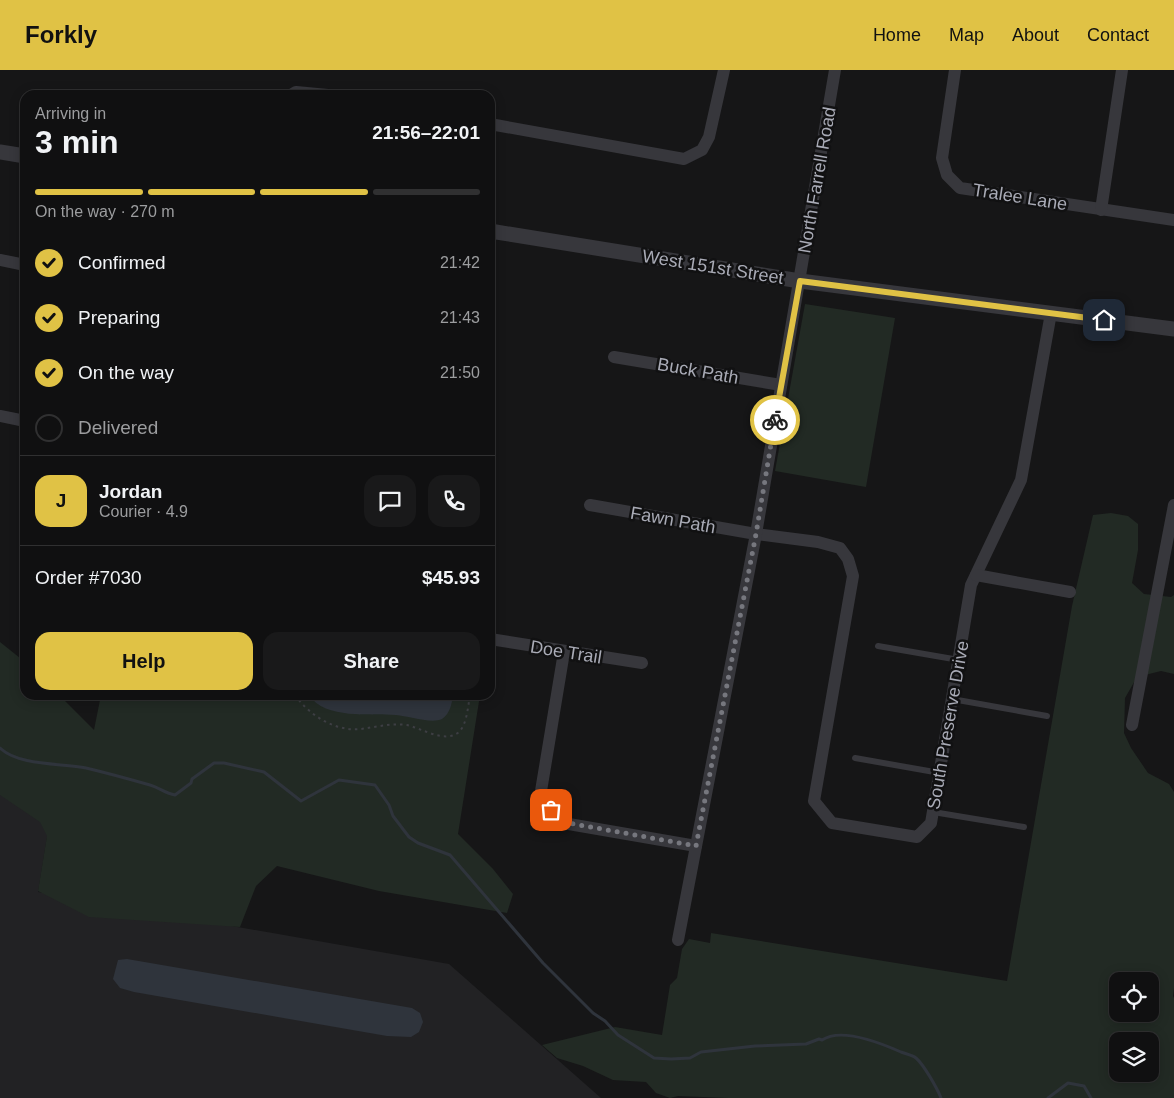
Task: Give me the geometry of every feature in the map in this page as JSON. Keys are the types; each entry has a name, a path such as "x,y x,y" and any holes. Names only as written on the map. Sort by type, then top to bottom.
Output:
{"street":[{"path":"495,125 684,159 702,150 710,137 724,70"},
{"name":"North Farrell Road","path":"678,940 756,534 835,70"},
{"name":"Tralee Lane","path":"955,70 942,158 947,175 960,188 1174,220"},
{"path":"1101,210 1122,70"},
{"path":"0,152 20,155"},
{"name":"West 151st Street","path":"495,232 800,281 1174,329"},
{"path":"0,260 20,264"},
{"name":"South Preserve Drive","path":"756,534 818,542 840,548 848,558 854,576 814,801 832,823 916,837 931,823 971,585 1021,480 1050,313"},
{"name":"Buck Path","path":"614,357 781,385"},
{"path":"0,416 20,420"},
{"name":"Fawn Path","path":"590,505 756,534"},
{"path":"1132,725 1174,505"},
{"path":"976,575 1070,592"},
{"name":"Doe Trail","path":"495,640 642,663"},
{"path":"564,652 540,797 563,822 696,846"}],"lane":[{"path":"878,646 959,660"},
{"path":"952,698 1047,716"},
{"path":"855,758 940,773"},
{"path":"933,812 1024,827"}],"path":[{"path":"299,700 316,716 351,730 378,726 406,725 449,736 459,731 462,726 469,700"}],"shaded area":[{"path":"805,304 895,318 866,487 775,471"},
{"path":"1111,513 1128,516 1138,524 1138,550 1132,583 1144,594 1171,597 1174,595 1174,674 1161,671 1137,677 1125,698 1124,733 1131,748 1148,773 1169,784 1174,792 1174,1098 728,1098 678,1096 670,1098 656,1093 646,1082 613,1080 583,1066 557,1058 542,1045 615,1027 662,1035 670,985 677,978 682,949 689,939 710,943 711,933 1007,981 1072,606 1093,515"},
{"path":"0,642 20,658 20,700 64,700 94,730 100,700 479,700 458,834 493,869 513,894 507,913 379,891 277,866 256,886 240,927 89,917 38,891 47,836 40,822 0,795"},
{"path":"313,700 452,700 447,714 442,719 432,721 396,715 349,714 337,712"},
{"path":"0,770 53,801 38,892 449,964 601,1098 0,1098"},
{"path":"127,959 412,1008 420,1013 423,1022 419,1032 411,1037 387,1036 134,992 120,988 113,979 118,960"}],"waterway":[{"path":"0,748 8,754 29,761 86,768 150,785 175,795 191,783 192,779 214,763 224,763 264,772 301,801 339,780 375,785 389,805 393,816 409,837 418,843 450,855 543,963 593,1013 605,1021 618,1035 654,1058 690,1058 701,1052 755,1046 806,1044 830,1036 851,1036 873,1041 916,1058 930,1077 941,1098"},
{"path":"1048,1098 1068,1083 1084,1086 1091,1098"}],"way so far":[{"path":"551,810 563,822 696,846 756,534 775,420"}],"route":[{"path":"775,420 800,281 1104,320"}]}
